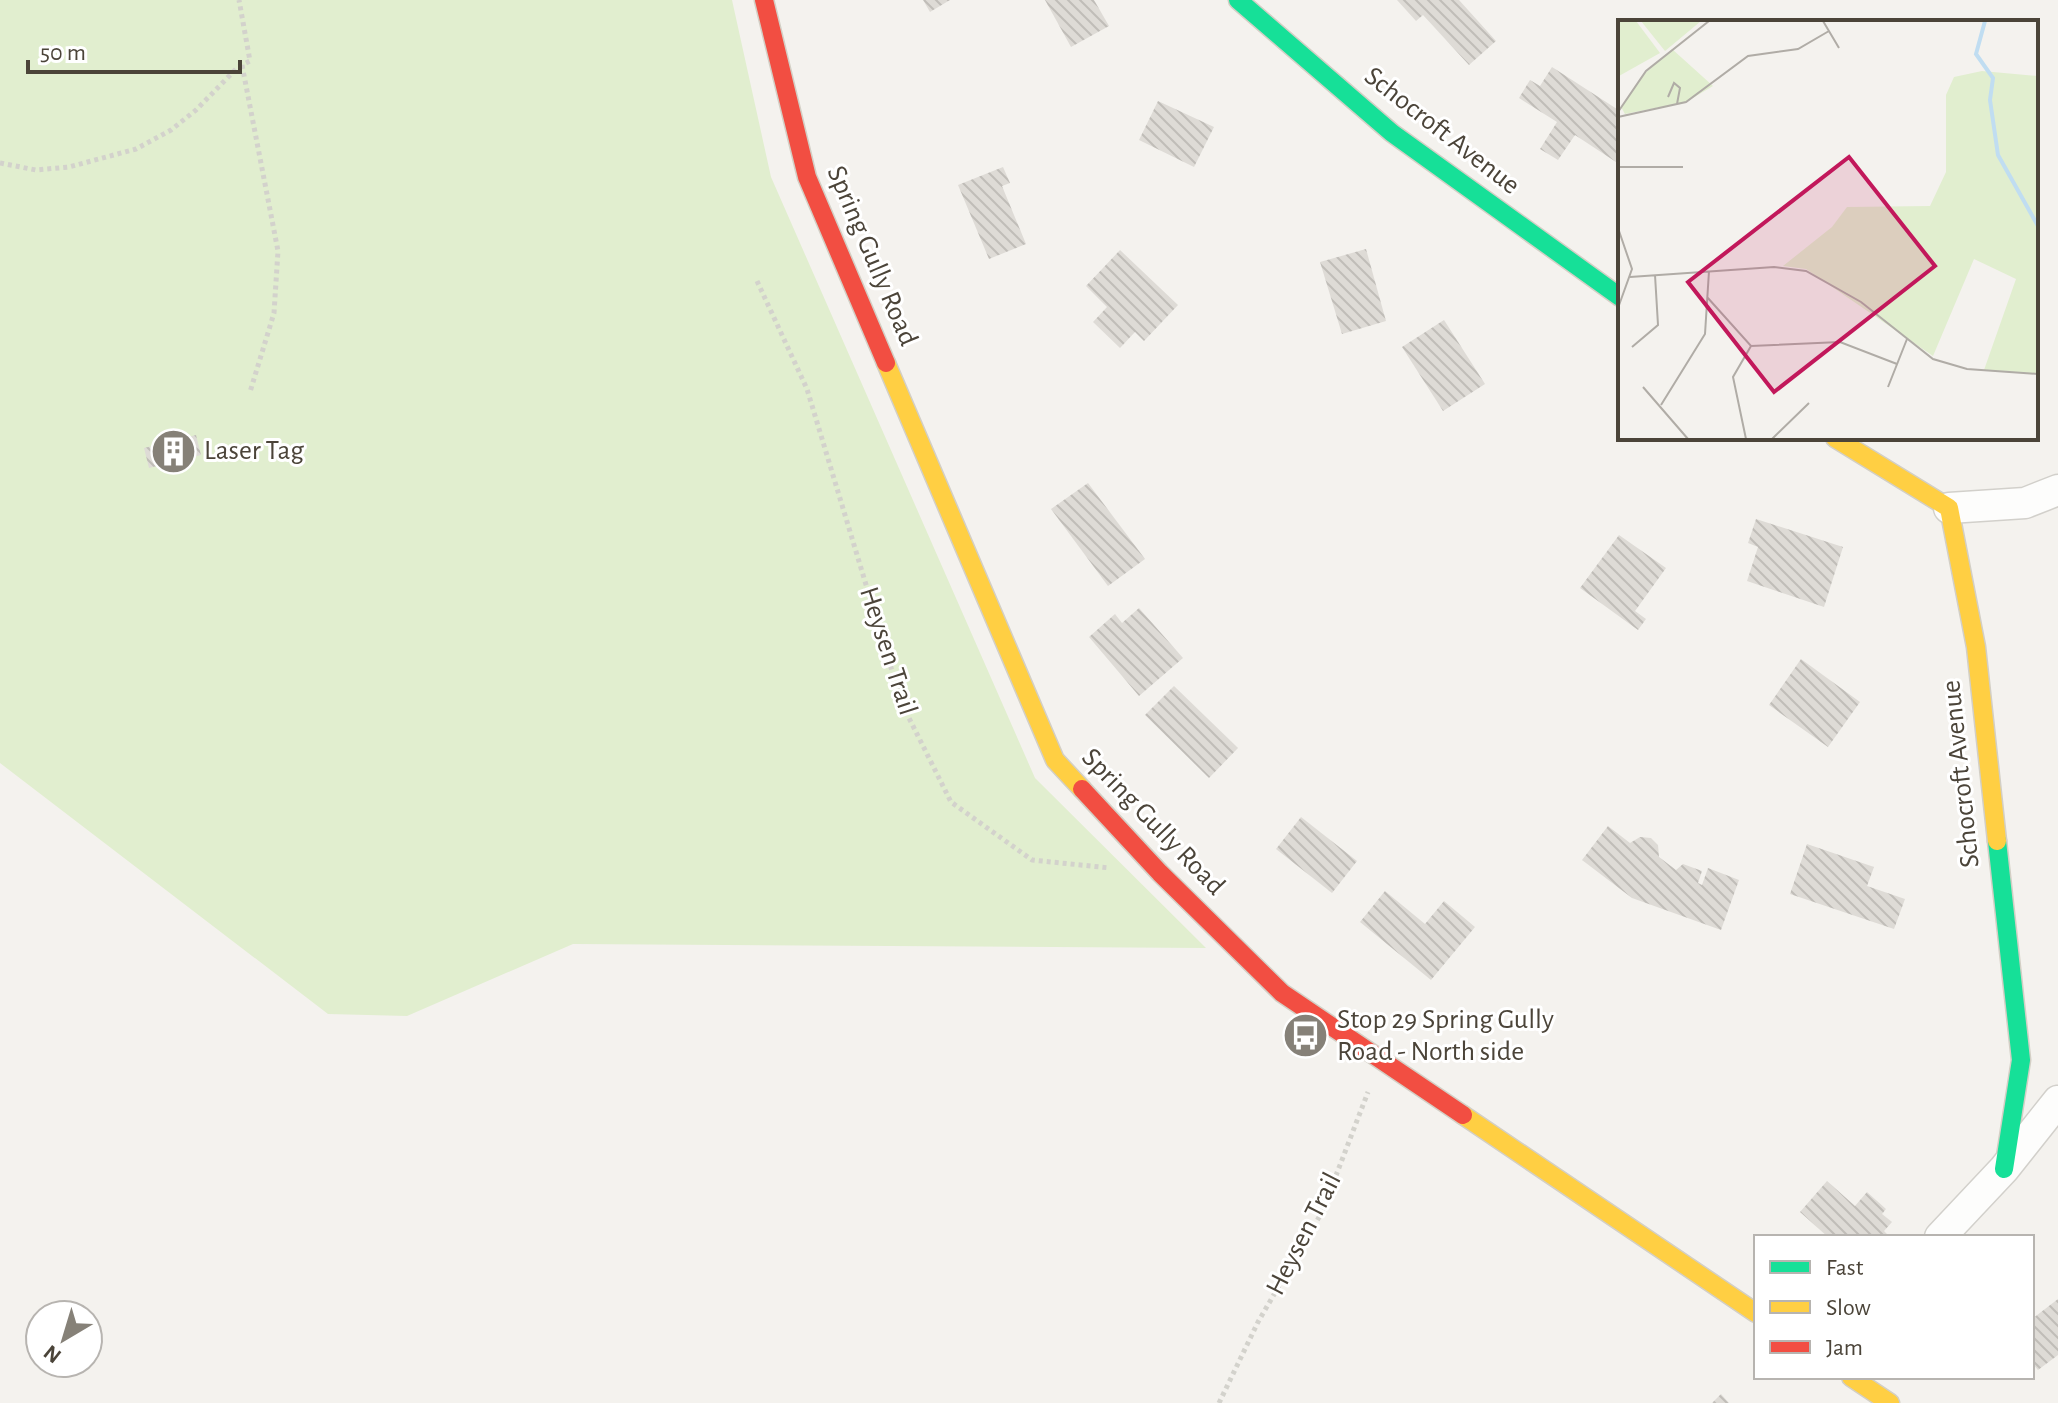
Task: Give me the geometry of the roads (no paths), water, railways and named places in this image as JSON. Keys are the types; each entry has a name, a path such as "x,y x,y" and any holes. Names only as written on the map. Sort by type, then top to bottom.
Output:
{"main road":[{"name":"Spring Gully Road","path":"764,0 807,177 1055,760 1160,873 1282,993 1754,1312"},
{"name":"Schocroft Avenue","path":"1238,0 1392,133 1618,296"},
{"path":"1838,440 1949,508"},
{"name":"Schocroft Avenue","path":"1949,508 1976,647 2021,1060 2004,1169"},
{"path":"1854,1379 1890,1403"}],"street":[{"path":"1949,508 2025,503 2058,490"},
{"path":"1942,1235 2004,1169 2058,1101"}],"place":[{"name":"Laser Tag","path":"173,451"},
{"name":"Stop 29 Spring Gully Road - North side","path":"1306,1036"}]}
